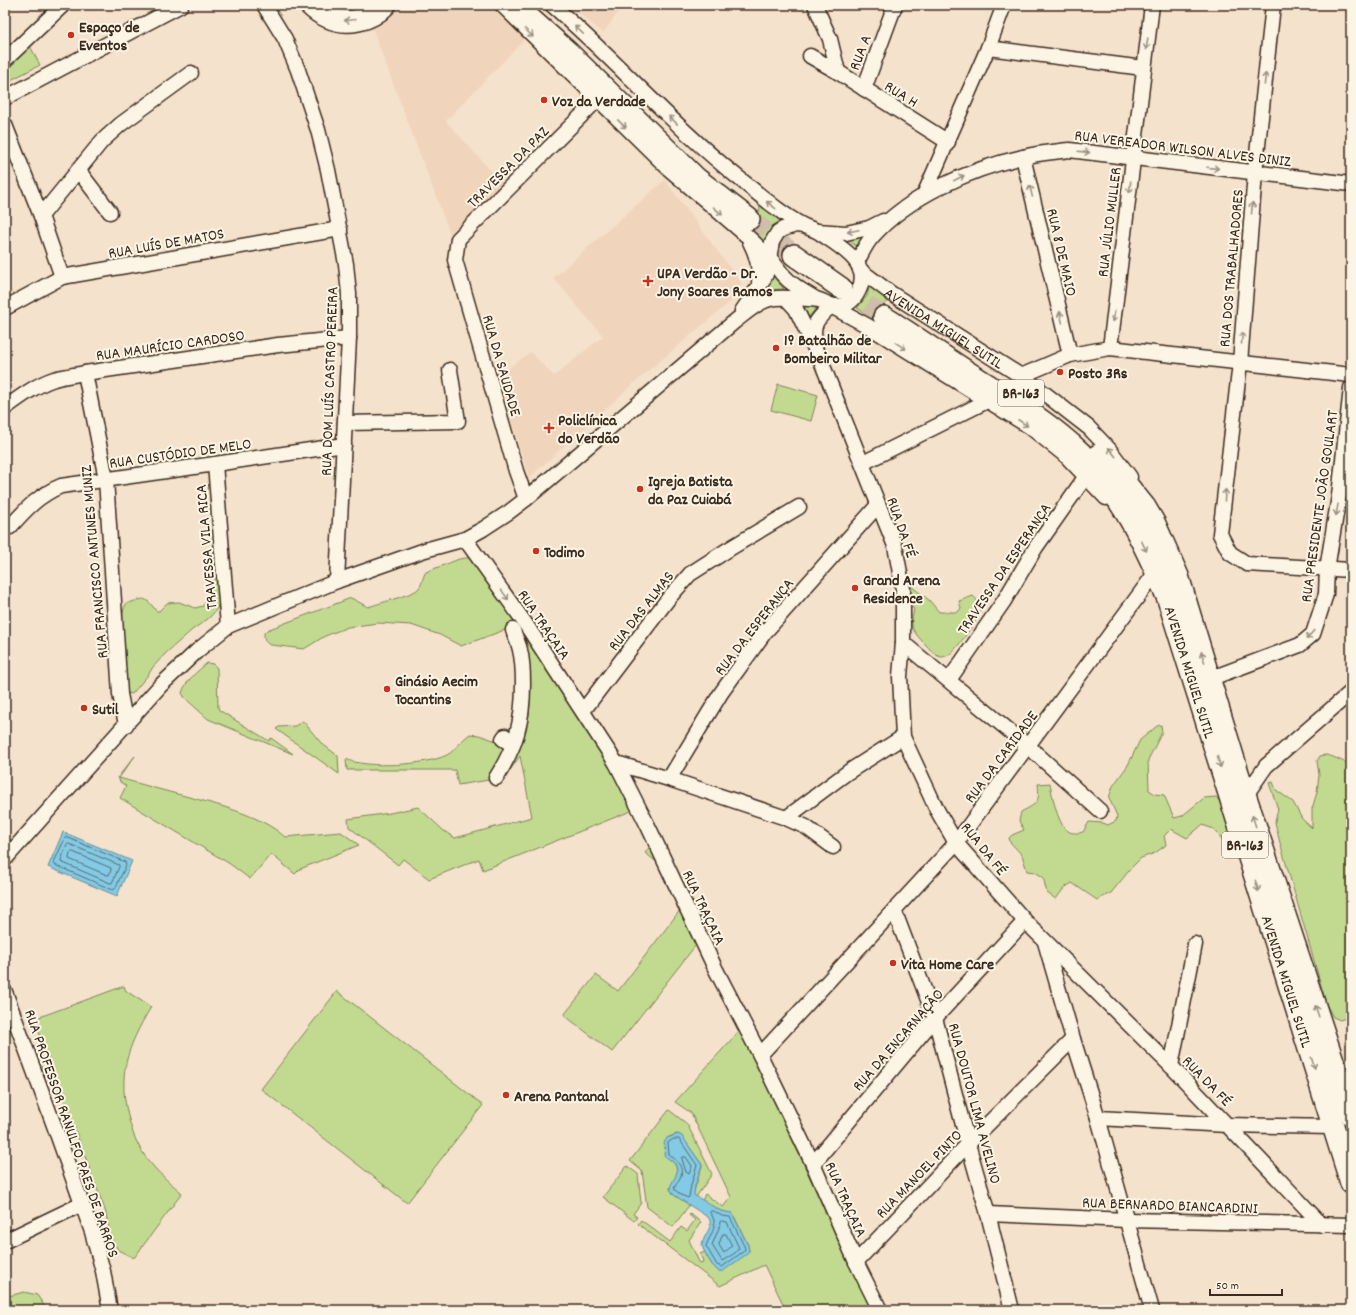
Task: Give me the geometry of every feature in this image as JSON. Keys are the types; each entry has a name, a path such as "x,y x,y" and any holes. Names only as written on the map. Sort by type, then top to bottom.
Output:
{"highway":[{"path":"310,5 328,17 339,21 348,21 369,17 377,13 385,5"},
{"path":"515,5 568,52 696,178 750,222"},
{"path":"534,5 720,183 750,222"},
{"path":"799,242 851,274"},
{"name":"BR-163","path":"886,312 1049,425 1081,454 1117,498 1132,505"},
{"name":"AVENIDA MIGUEL SUTIL","path":"1132,505 1139,535 1168,599 1351,1183"},
{"name":"AVENIDA MIGUEL SUTIL","path":"1132,505 1155,524 1178,576 1243,785 1351,1115"}],"street":[{"path":"5,60 63,5"},
{"path":"5,98 181,5"},
{"name":"RUA DOM LUÍS CASTRO PEREIRA","path":"264,5 285,40 298,70 320,136 346,264 349,294 349,338 337,581"},
{"name":"AVENIDA MIGUEL SUTIL","path":"502,5 597,100 669,169 750,222 770,258 778,270 789,281 801,290 868,326 1030,427 1086,476 1111,503 1132,505 1136,489 1133,481 1126,469 1089,428 1021,376 892,294 851,274 843,249 817,231"},
{"path":"552,5 720,163 776,208 799,242"},
{"path":"815,5 830,39 838,72"},
{"name":"RUA A","path":"864,89 895,5"},
{"path":"924,195 988,48 1004,5"},
{"name":"RUA JÚLIO MULLER","path":"1110,348 1134,158 1143,68 1152,5"},
{"name":"RUA DOS TRABALHADORES","path":"1273,5 1255,173 1240,363 1220,534 1230,553 1247,564 1327,569"},
{"path":"988,48 1143,68"},
{"name":"RUA H","path":"810,56 838,72 948,142"},
{"path":"41,216 102,141 120,124 191,73"},
{"name":"TRAVESSA DA PAZ","path":"458,239 597,100"},
{"path":"5,125 41,216 62,277"},
{"name":"RUA VEREADOR WILSON ALVES DINIZ","path":"902,211 924,195 966,174 1023,157 1069,150 1351,184"},
{"name":"RUA 8 DE MAIO","path":"1023,157 1070,355"},
{"path":"78,170 110,212"},
{"path":"799,242 817,231 846,233 869,228 902,211"},
{"path":"5,859 160,686 197,651 228,626 337,581 425,550 465,539 490,525 526,499 734,322 764,301 775,298 786,298 846,305 853,299 862,282 851,274 873,236 902,211"},
{"path":"750,222 752,246 759,270 758,289"},
{"path":"734,322 758,289 766,274 772,242 778,232 790,226 799,242"},
{"name":"RUA LUÍS DE MATOS","path":"5,308 62,277 340,229"},
{"name":"RUA DA SAUDADE","path":"458,239 455,260 516,471 526,499"},
{"name":"RUA DA FÉ","path":"786,298 796,309 821,361 895,546 904,589 903,643 900,676 904,737 937,810 956,843 1045,941 1171,1066 1322,1225"},
{"name":"RUA DA FÉ","path":"821,361 813,333 814,327 825,303"},
{"name":"RUA MAURÍCIO CARDOSO","path":"5,408 20,397 54,379 278,345 349,338"},
{"path":"1021,376 1070,355 1110,348 1351,375"},
{"path":"1035,386 1039,369"},
{"path":"345,423 458,421 450,370"},
{"name":"RUA FRANCISCO ANTUNES MUNIZ","path":"86,373 106,479 120,694 126,725"},
{"name":"RUA PRESIDENTE JOÃO GOULART","path":"1209,679 1300,645 1313,634 1326,594 1327,569 1340,496 1351,388"},
{"path":"863,463 988,400"},
{"name":"RUA CUSTÓDIO DE MELO","path":"7,522 49,491 61,486 344,444"},
{"name":"TRAVESSA VILA RICA","path":"215,464 228,626"},
{"name":"TRAVESSA DA ESPERANÇA","path":"949,680 1004,601 1036,547 1086,476"},
{"name":"RUA DA ESPERANÇA","path":"669,779 721,693 765,632 878,504"},
{"name":"RUA DAS ALMAS","path":"583,711 668,599 690,574 729,549 800,508"},
{"name":"RUA TRAÇAIA","path":"465,539 519,627 583,711 616,763 648,826 715,968 760,1055 813,1164 856,1262 880,1310"},
{"path":"1327,569 1351,570"},
{"name":"RUA DA CARIDADE","path":"760,1055 956,843 1156,572"},
{"path":"496,778 506,762 509,741 518,732 521,717 523,666 520,650 519,627 506,634 510,649"},
{"path":"903,643 1029,746 1100,811"},
{"path":"1243,785 1351,692"},
{"path":"786,818 848,772 904,737"},
{"path":"616,763 786,818 806,827 833,847"},
{"path":"1243,785 1266,766"},
{"name":"RUA DOUTOR LIMA AVELINO","path":"894,910 935,1018 988,1214 1012,1310"},
{"name":"RUA DA ENCARNAÇÃO","path":"813,1164 935,1018 1026,921"},
{"path":"1045,941 1073,1039 1098,1118 1152,1310"},
{"path":"1171,1066 1195,944"},
{"name":"RUA PROFESSOR RANULFO PAES DE BARROS","path":"5,992 92,1232 103,1271 110,1310"},
{"name":"RUA MANOEL PINTO","path":"856,1262 968,1144 1073,1039"},
{"path":"1098,1118 1227,1125 1333,1126"},
{"path":"5,1241 82,1204"},
{"name":"RUA BERNARDO BIANCARDINI","path":"988,1214 1127,1220 1351,1225"}],"shaded area":[{"path":"393,5 493,5 526,38 446,121 503,184 450,234 371,25"},
{"path":"569,5 624,5 603,33"},
{"name":"UPA Verdão - Dr. Jony Soares Ramos","path":"665,180 742,284 729,303 640,378 529,478 497,376 531,352 554,376 603,336 553,278"}],"green space":[{"path":"320,5 376,5 351,16"},
{"path":"29,44 40,65 5,83 5,67"},
{"path":"757,200 784,222 765,244 739,222 756,218 760,209"},
{"path":"867,234 857,246 842,238"},
{"path":"772,274 784,289 771,290 763,293 762,292"},
{"path":"870,284 890,301 881,307 881,323 857,308 867,296"},
{"path":"804,305 817,307 809,317"},
{"path":"778,384 818,395 811,421 771,410"},
{"path":"470,558 516,621 513,627 461,646 440,635 411,625 378,623 348,627 325,636 304,649 271,645 265,641 264,633 267,630 351,598 368,607 410,594 420,587 426,572 459,559"},
{"path":"215,559 220,599 217,609 209,618 192,630 166,653 132,694 126,693 121,634 123,612 126,604 144,599 149,602 156,611 159,611 167,603 179,602 195,608 203,606 208,598 211,570"},
{"path":"911,586 929,600 939,612 958,612 961,608 959,601 973,596 976,599 980,607 979,614 967,634 950,654 944,657 936,655 922,641 912,627 914,610 910,603 908,588"},
{"path":"522,629 613,768 636,809 483,870 479,859 429,879 403,859 398,865 349,827 348,819 418,807 444,831 455,838 532,817 520,756 506,776 503,776 525,732 530,708 529,667"},
{"path":"207,663 213,664 217,668 219,710 269,741 271,738 293,754 208,719 185,698 182,693 186,684 192,676"},
{"path":"303,721 321,743 338,756 339,774 276,729 279,727 295,726"},
{"path":"1161,725 1162,732 1148,760 1149,790 1155,794 1164,795 1174,818 1182,816 1204,798 1216,797 1223,805 1233,843 1228,847 1214,829 1202,825 1187,838 1171,829 1164,836 1166,845 1155,853 1141,858 1111,893 1097,900 1072,883 1064,888 1056,899 1047,893 1043,877 1035,872 1027,871 1022,855 1010,842 1009,838 1012,835 1024,830 1019,821 1021,812 1031,807 1038,799 1038,784 1050,783 1058,816 1068,831 1076,833 1083,832 1089,822 1108,825 1116,821 1117,816 1109,798 1113,786 1128,765 1140,740 1157,726"},
{"path":"470,734 479,735 508,745 489,780 458,785 455,770 347,770 346,759 355,762 381,765 412,763 438,758 450,753"},
{"path":"1325,755 1351,764 1351,1016 1340,1020 1333,1017 1327,1006 1279,839 1275,822 1278,809 1269,783 1273,782 1276,790 1293,802 1302,819 1312,828 1312,809 1317,792 1319,775 1317,761 1320,756"},
{"path":"135,756 119,778 229,808 253,817 275,829 285,837 341,832 359,845 300,869 295,874 271,854 250,879 230,864 120,798 126,786 120,782 118,777"},
{"path":"653,842 658,863 645,853"},
{"path":"681,909 699,941 612,1052 564,1015 596,975 618,991"},
{"path":"124,986 126,991 151,1007 136,1035 126,1062 124,1091 130,1123 136,1140 145,1156 160,1173 182,1193 134,1258 118,1250 111,1238 105,1210 34,1019"},
{"path":"337,991 483,1105 407,1203 261,1089"},
{"path":"741,1029 842,1247 873,1310 786,1310 764,1265 720,1286 638,1224 641,1220 670,1242 681,1227 687,1231 695,1220 689,1215 690,1214 701,1222 689,1240 699,1262 702,1263 703,1261 700,1254 705,1252 713,1266 721,1271 749,1251 748,1245 733,1214 721,1211 702,1201 705,1194 723,1207 731,1197 691,1113 675,1102"},
{"path":"669,1110 687,1124 712,1174 696,1197 693,1194 702,1166 701,1163 680,1135 676,1134 667,1138 665,1146 666,1155 674,1163 677,1172 670,1189 674,1195 690,1204 673,1227 647,1207 642,1171 630,1161"},
{"path":"627,1166 638,1174 641,1203 633,1214 637,1217 634,1221 603,1197"},
{"path":"24,1292 37,1295 47,1310 5,1310 5,1297"}],"water":[{"path":"63,832 132,861 117,896 48,867"},
{"path":"678,1134 682,1136 702,1165 695,1186 694,1195 721,1211 732,1213 748,1245 749,1251 747,1254 723,1271 718,1271 715,1269 702,1247 710,1225 709,1218 674,1195 670,1189 677,1168 674,1163 664,1155 664,1143 667,1138"}],"tunnel":[{"path":"749,219 794,255"},
{"path":"841,288 884,317"}],"place":[{"name":"Espaço de Eventos","path":"71,35"},
{"name":"Voz da Verdade","path":"544,100"},
{"name":"UPA Verdão - Dr. Jony Soares Ramos","path":"648,281"},
{"name":"1º Batalhão de Bombeiro Militar","path":"776,348"},
{"name":"Posto 3Rs","path":"1060,372"},
{"name":"Policlínica do Verdão","path":"549,428"},
{"name":"Igreja Batista da Paz Cuiabá","path":"640,489"},
{"name":"Todimo","path":"536,551"},
{"name":"Grand Arena Residence","path":"855,588"},
{"name":"Ginásio Aecim Tocantins","path":"387,689"},
{"name":"Sutil","path":"84,708"},
{"name":"Vita Home Care","path":"893,963"},
{"name":"Arena Pantanal","path":"506,1095"}]}
